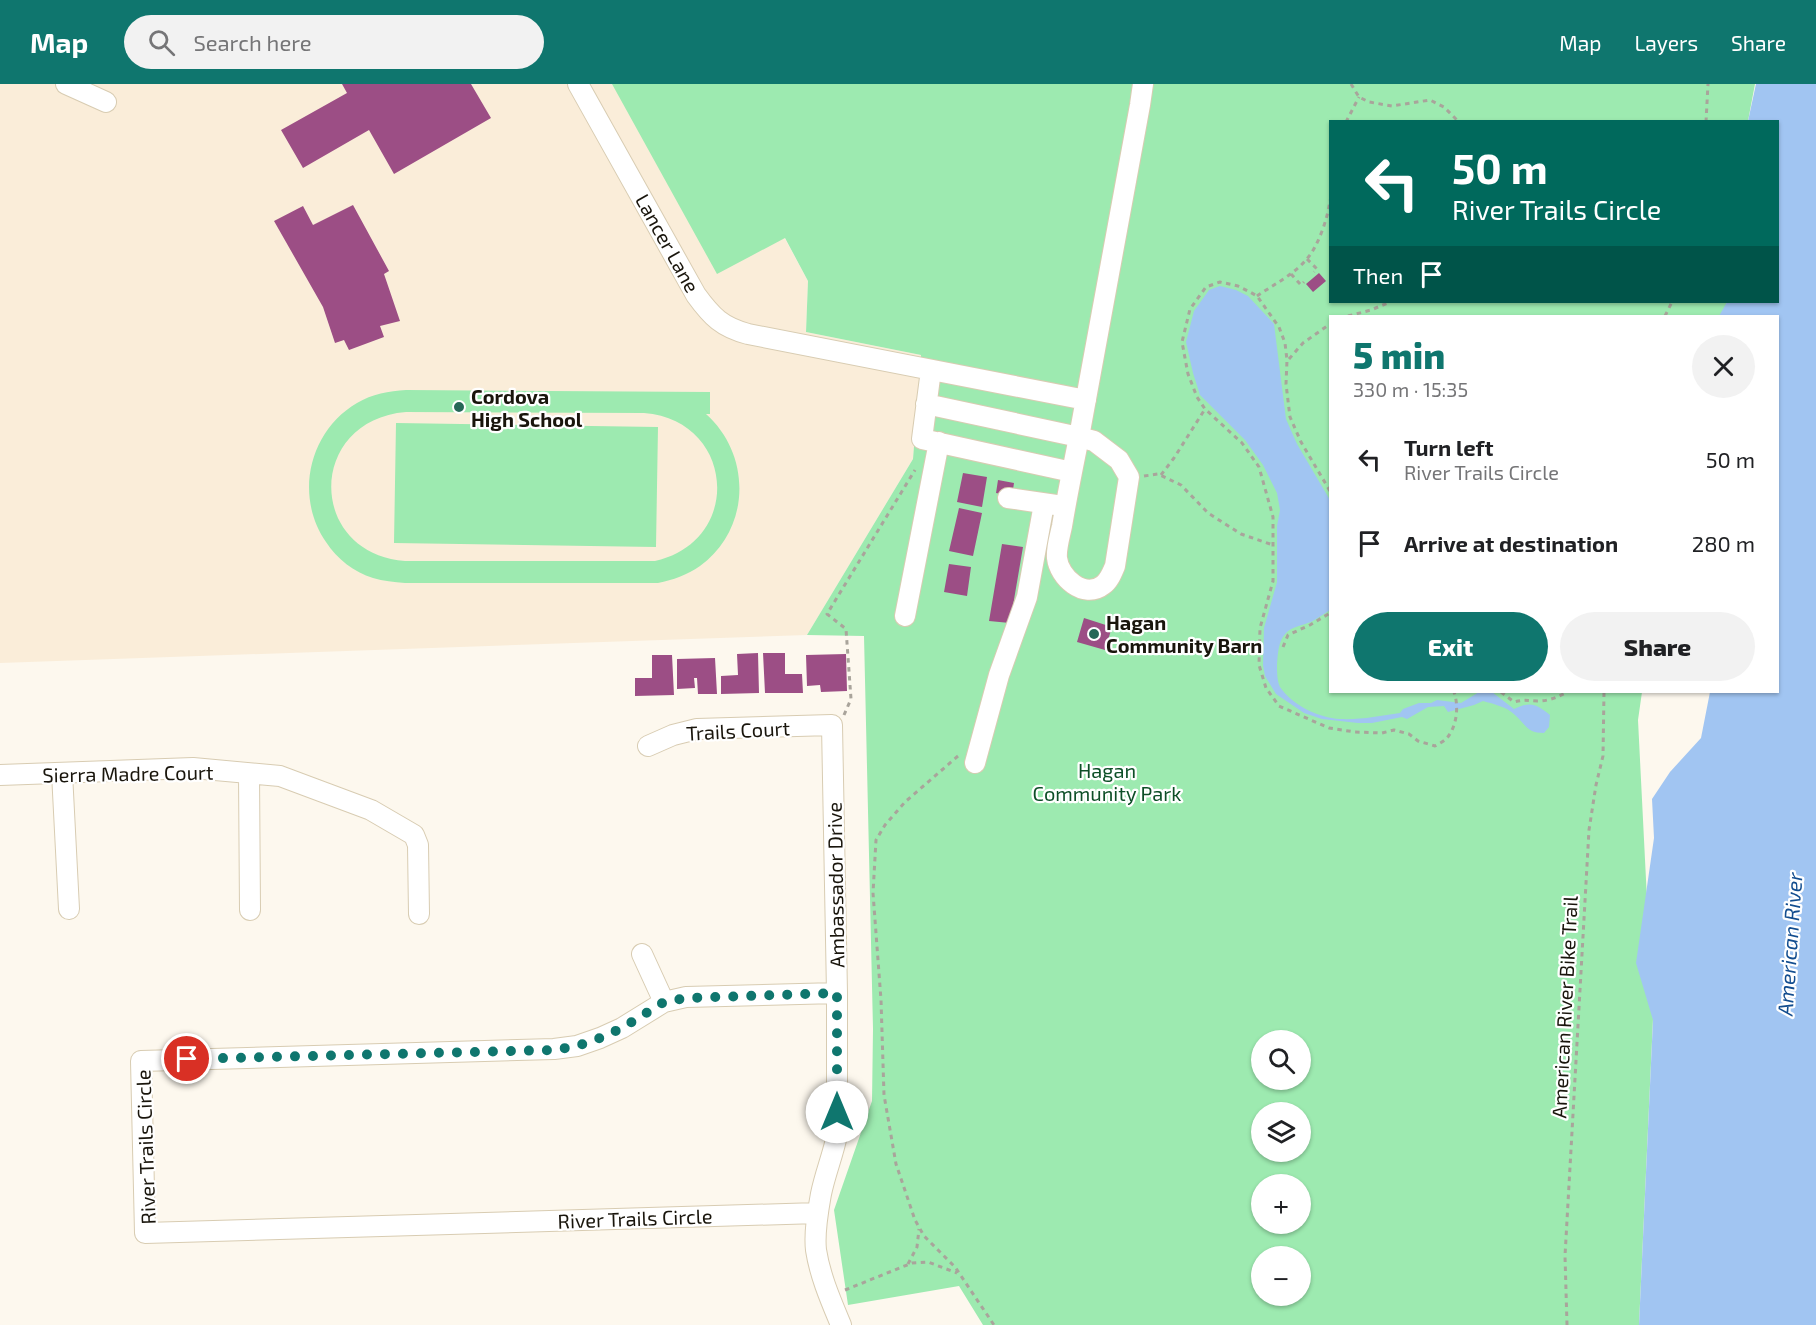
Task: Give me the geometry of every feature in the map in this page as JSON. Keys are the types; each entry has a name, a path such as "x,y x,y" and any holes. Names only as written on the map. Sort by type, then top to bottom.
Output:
{"street":[{"path":"66,84 106,102"},
{"name":"Lancer Lane","path":"578,84 696,295 717,321 732,329 1086,400"},
{"path":"926,404 1079,437 1094,441 1119,460 1129,477 1115,566 1110,577 1102,586 1084,590 1066,579 1060,570 1057,557 1065,507 1079,437 1086,400 1143,84"},
{"path":"905,616 930,440 926,404 931,370"},
{"path":"930,440 1072,472"},
{"path":"1008,498 1065,507"},
{"path":"968,757 1027,597 1044,504"},
{"name":"Trails Court","path":"648,747 673,735 697,729 831,725"},
{"name":"Ambassador Drive","path":"831,725 837,993 837,1135 821,1192 816,1248 819,1264 841,1325"},
{"name":"Sierra Madre Court","path":"0,776 193,768 280,776 371,810 414,835 418,844 419,914"},
{"path":"62,773 69,909"},
{"path":"249,774 250,910"},
{"path":"642,954 664,1002"},
{"name":"River Trails Circle","path":"818,1212 145,1233 141,1060 554,1050 577,1046 600,1038 622,1028 664,1002 686,998 837,993"}],"path":[{"path":"1351,84 1359,97 1369,102 1392,106 1430,100 1444,107 1457,120"},
{"path":"1706,120 1708,84"},
{"path":"1347,120 1359,97"},
{"path":"1257,296 1291,274 1308,259 1329,216"},
{"path":"1308,259 1317,269 1314,272"},
{"path":"1291,274 1301,285 1304,282"},
{"path":"1329,489 1301,442 1290,417 1285,343 1279,327 1257,296 1238,286 1220,282 1206,286 1190,309 1182,342 1188,374 1197,398 1205,409 1242,443 1259,467 1273,516 1273,582 1260,628 1259,665 1266,688 1279,706 1329,728 1382,733 1394,730 1435,746 1446,739 1455,724 1454,693"},
{"path":"1352,315 1388,303"},
{"path":"1287,360 1303,343 1329,325"},
{"path":"1205,409 1161,475 1181,485 1208,513 1241,534 1273,545"},
{"path":"831,725 844,716 851,699 846,629 826,614 918,465 930,440"},
{"path":"1283,648 1288,635 1329,614"},
{"path":"1502,693 1514,702 1525,699 1538,701 1556,698 1565,693"},
{"name":"American River Bike Trail","path":"1567,1325 1565,1256 1589,830 1603,756 1604,693"},
{"path":"968,757 905,802 885,825 876,840 873,893 881,1000 884,1095 896,1164 908,1202 924,1236 955,1267 994,1325"},
{"path":"908,1264 917,1247 919,1227"},
{"path":"830,1296 908,1264 928,1262 959,1273"}],"shaded area":[{"name":"Cordova High School","path":"0,84 701,84 808,281 806,332 921,355 913,459 807,635 0,663"}],"green space":[{"name":"Hagan Community Park","path":"612,84 1755,84 1748,120 1329,120 1329,303 1727,303 1722,315 1329,315 1329,693 1642,693 1638,720 1653,1019 1639,1325 983,1325 959,1286 848,1305 834,1210 872,1101 873,1029 864,636 807,635 913,459 921,355 806,332 808,281 785,238 717,274"},
{"path":"406,390 710,392 710,414 706,414 721,431 732,450 738,470 739,492 736,512 729,532 717,551 700,566 680,577 658,583 405,583 381,580 366,575 335,554 316,524 309,485 312,466 327,430 341,415 369,397","holes":["406,412 644,413 674,421 697,436 711,458 717,482 715,507 704,530 684,549 655,561 405,561 373,553 349,535 336,512 331,486 336,461 350,438 373,420"]},
{"path":"396,423 658,427 656,547 394,543"}],"water":[{"name":"American River","path":"1756,84 1816,84 1816,1325 1639,1325 1653,1020 1636,963 1654,838 1652,799 1670,772 1701,738 1710,693 1779,693 1779,315 1720,315 1726,303 1779,303 1779,120 1748,120"},
{"path":"1220,286 1248,296 1274,324 1286,419 1297,444 1329,498 1329,611 1311,622 1291,629 1283,636 1277,664 1280,687 1285,694 1307,709 1323,716 1340,719 1400,713 1403,709 1419,703 1431,703 1437,700 1461,703 1477,693 1493,693 1514,709 1529,704 1541,708 1550,715 1549,727 1544,733 1530,730 1508,710 1483,701 1448,712 1444,706 1428,707 1407,719 1402,717 1372,723 1358,723 1322,719 1304,713 1276,694 1265,676 1263,665 1264,628 1277,582 1277,526 1280,510 1277,493 1263,465 1245,440 1200,395 1186,342 1194,311 1209,290"}],"building":[{"path":"342,84 471,84 491,118 394,174 369,130 303,168 281,130 347,93"},
{"path":"353,205 389,271 384,274 400,321 380,326 384,337 349,350 344,340 335,343 323,307 274,221 303,206 313,225"},
{"path":"1319,273 1326,281 1313,292 1306,284"},
{"path":"963,473 987,477 982,507 957,502"},
{"path":"998,480 1014,483 1012,496 996,493"},
{"path":"959,508 982,513 973,556 949,551"},
{"path":"1002,544 1023,547 1010,623 989,621"},
{"path":"949,564 971,567 967,596 944,592"},
{"name":"Hagan Community Barn","path":"1084,618 1112,627 1105,650 1077,642"},
{"path":"758,653 759,693 721,694 721,676 738,675 737,654"},
{"path":"763,653 785,653 785,674 802,674 803,693 765,693"},
{"path":"846,654 847,691 821,692 820,685 807,686 806,655"},
{"path":"652,655 672,655 674,695 635,696 635,678 652,678"},
{"path":"715,658 717,694 698,694 697,678 694,678 695,688 677,689 677,659"}],"place":[{"name":"Cordova High School","path":"459,407"},
{"name":"Hagan Community Barn","path":"1094,634"}],"route":[{"path":"187,1059 554,1050 577,1046 600,1038 622,1028 664,1002 686,998 837,993 837,1112"}]}
